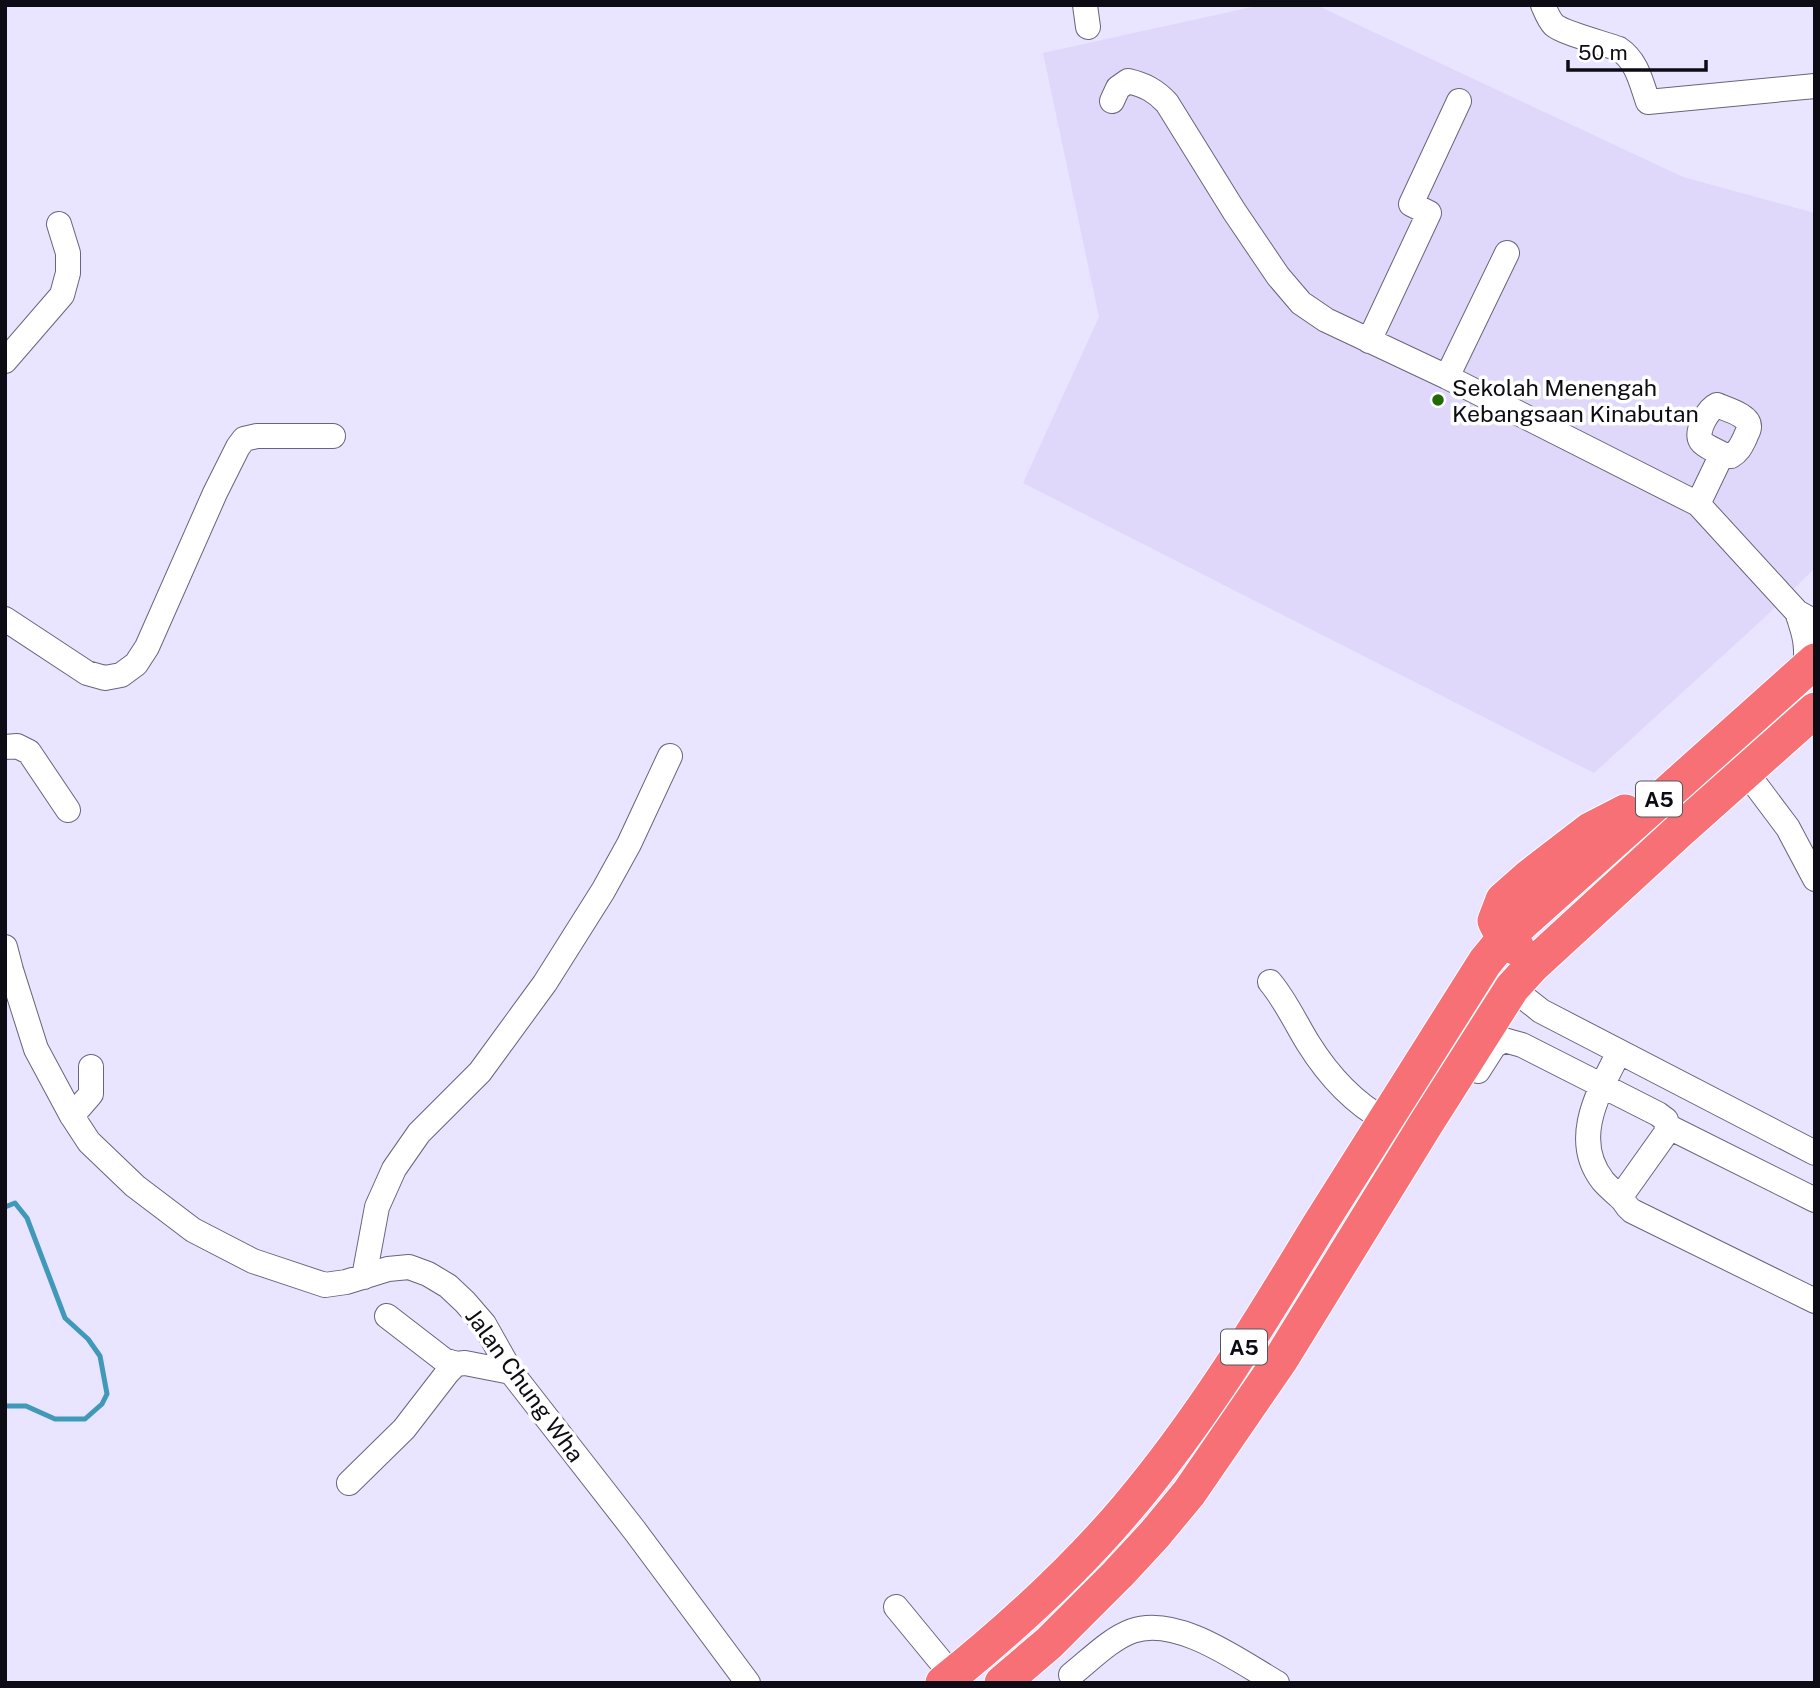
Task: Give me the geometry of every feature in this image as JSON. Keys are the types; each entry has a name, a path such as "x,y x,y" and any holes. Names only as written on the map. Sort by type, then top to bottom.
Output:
{"highway":[{"name":"A5","path":"948,1679 1028,1612 1099,1540 1161,1466 1249,1340 1385,1120 1495,951 1654,804 1810,666"},
{"name":"A5","path":"1008,1681 1049,1643 1155,1534 1189,1493 1281,1359 1512,988 1533,965 1679,831 1815,710"},
{"path":"1512,988 1495,951 1513,947 1524,949 1539,943 1657,836 1669,831 1679,831"}],"street":[{"path":"1543,5 1554,25 1626,54 1633,62 1648,102 1815,86"},
{"path":"1112,101 1118,88 1128,81 1156,91 1178,118 1234,211 1301,303 1326,320 1447,377 1698,504 1806,617 1805,636 1810,666"},
{"path":"1369,341 1429,213 1411,204 1459,101"},
{"path":"5,361 62,295 68,273 68,253 59,224"},
{"path":"1447,377 1507,253"},
{"path":"5,619 87,673 105,678 121,675 135,664 147,647 215,493 244,439 257,436 333,436"},
{"path":"1698,504 1722,454"},
{"path":"5,747 17,746 29,752 68,810"},
{"path":"364,1277 377,1207 394,1169 419,1133 480,1072 545,983 629,844 670,756"},
{"path":"1745,772 1788,828 1815,879"},
{"name":"Jalan Chung Wha","path":"5,947 36,1049 89,1142 135,1186 193,1230 253,1261 325,1285 346,1282 388,1269 409,1267 428,1274 447,1286 484,1324 511,1372 635,1531 748,1683"},
{"path":"1270,982 1282,996 1308,1043 1341,1088 1366,1110 1385,1120"},
{"path":"1512,988 1541,1011 1815,1153"},
{"path":"1427,1122 1440,1119 1452,1111 1494,1046 1504,1040 1522,1045 1666,1120 1666,1133 1624,1192 1623,1200"},
{"path":"1619,1052 1589,1119 1589,1149 1602,1180 1632,1211 1815,1301"},
{"path":"72,1116 90,1094 91,1067"},
{"path":"1667,1126 1815,1200"},
{"path":"387,1317 444,1360 511,1372"},
{"path":"349,1483 404,1429 456,1364"},
{"path":"896,1607 948,1679"},
{"path":"1049,1643 1075,1679 1109,1645 1131,1632 1152,1627 1178,1632 1212,1646 1277,1683"}],"shaded area":[{"name":"Sekolah Menengah Kebangsaan Kinabutan","path":"1261,5 1316,5 1683,177 1815,213 1815,568 1594,773 1023,483 1099,317 1043,53"}],"waterway":[{"path":"5,1207 15,1203 27,1218 65,1318 88,1339 100,1356 107,1394 102,1404 85,1419 55,1419 26,1406 5,1406"}],"place":[{"name":"Sekolah Menengah Kebangsaan Kinabutan","path":"1438,400"}]}
